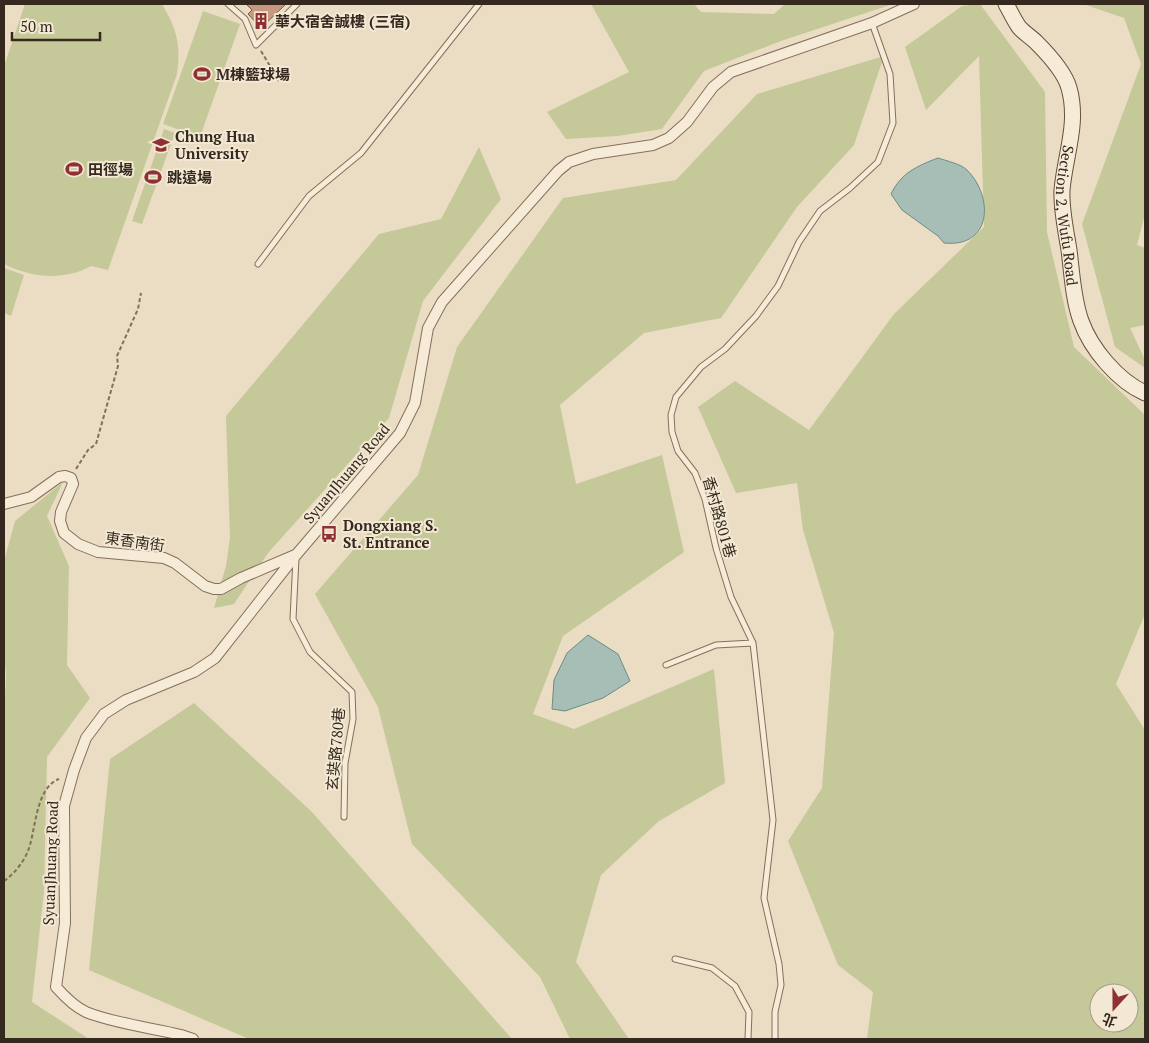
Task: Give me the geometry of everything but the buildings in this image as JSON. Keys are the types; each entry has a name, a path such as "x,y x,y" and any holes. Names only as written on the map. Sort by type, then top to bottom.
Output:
{"main road":[{"name":"Section 2, Wufu Road","path":"1006,4 1020,27 1054,63 1068,86 1073,107 1072,130 1062,192 1071,268 1081,322 1092,343 1112,370 1132,387 1145,393"}],"street":[{"name":"SyuanJhuang Road","path":"193,1039 84,1011 56,987 65,923 64,806 86,738 104,714 126,700 194,672 215,658 296,555 400,433 415,403 428,328 442,302 558,171 569,162 593,154 653,146 669,138 687,122 712,88 731,72 872,24 914,4"},
{"path":"4,504 31,497 59,477 71,478"},
{"name":"東香南街","path":"71,478 73,484 60,512 60,521 64,533 78,544 98,552 164,558 205,586 214,589 221,588 296,555"}],"lane":[{"path":"228,4 245,19 256,45 298,4"},
{"path":"258,264 309,196 361,153 480,4"},
{"name":"香村路801巷","path":"775,1039 775,1012 781,984 764,898 773,820 754,643 731,597 716,548 705,499 695,473 678,452 672,432 671,415 676,397 701,367 725,349 756,316 778,286 799,242 820,211 850,188 878,162 893,123 890,74 872,24"},
{"name":"玄奘路780巷","path":"296,555 293,619 310,652 352,692 353,719 345,762 344,817"},
{"path":"666,665 716,645 754,643"},
{"path":"675,959 712,968 735,986 749,1012 748,1039"}],"path":[{"path":"256,45 279,81"},
{"path":"71,478 88,450 96,444 118,366 117,356 136,316 141,292"},
{"path":"4,881 14,872 28,851 39,806 51,784 58,779 72,780"}],"green space":[{"name":"田徑場","path":"25,4 162,4 177,38 177,74 108,270 91,266 70,274 48,276 14,269 4,264 4,66"},
{"path":"591,4 694,4 701,12 774,14 785,4 893,4 781,41 704,71 662,129 618,136 566,139 547,112 629,72"},
{"path":"980,4 1045,92 1047,232 1074,347 1145,415 1145,614 1116,684 1145,730 1145,1039 867,1039 873,992 838,965 788,841 822,788 834,633 803,530 797,483 736,493 698,407 735,381 809,430 894,314 984,227 979,56 926,110 905,47 962,6"},
{"path":"1083,4 1145,4 1145,214 1137,245 1145,248 1145,325 1130,328 1145,360 1145,368 1115,347 1082,224 1141,64 1124,18"},
{"name":"M棟籃球場","path":"203,11 240,24 200,137 163,124"},
{"path":"884,56 854,145 797,207 721,318 644,333 560,405 576,484 662,455 684,552 563,636 533,714 574,729 714,669 725,783 659,821 601,875 576,962 629,1039 570,1039 540,977 412,844 378,707 315,594 418,475 457,347 563,198 676,180 757,94"},
{"name":"跳遠場","path":"164,129 175,133 142,224 132,221"},
{"path":"479,147 501,199 423,301 389,418 268,553 234,604 214,608 226,566 230,538 226,416 379,234 441,219"},
{"path":"4,268 24,275 11,316 4,313"},
{"path":"63,482 47,516 69,566 67,665 90,698 47,757 44,891 32,1002 89,1039 4,1039 4,723 6,675 4,561 15,521"},
{"path":"194,703 311,811 512,1039 249,1039 89,970 110,759"}],"water":[{"path":"938,158 958,164 967,170 976,181 982,193 984,218 972,238 960,242 944,243 938,236 902,210 891,194 910,171"},
{"path":"588,635 618,654 630,681 603,698 565,711 552,709 554,680 567,653"}],"place":[{"name":"華大宿舍誠樓 (三宿)","path":"261,21"},
{"name":"M棟籃球場","path":"202,74"},
{"name":"Chung Hua University","path":"161,145"},
{"name":"田徑場","path":"74,169"},
{"name":"跳遠場","path":"153,177"},
{"name":"Dongxiang S. St. Entrance","path":"329,534"}]}
